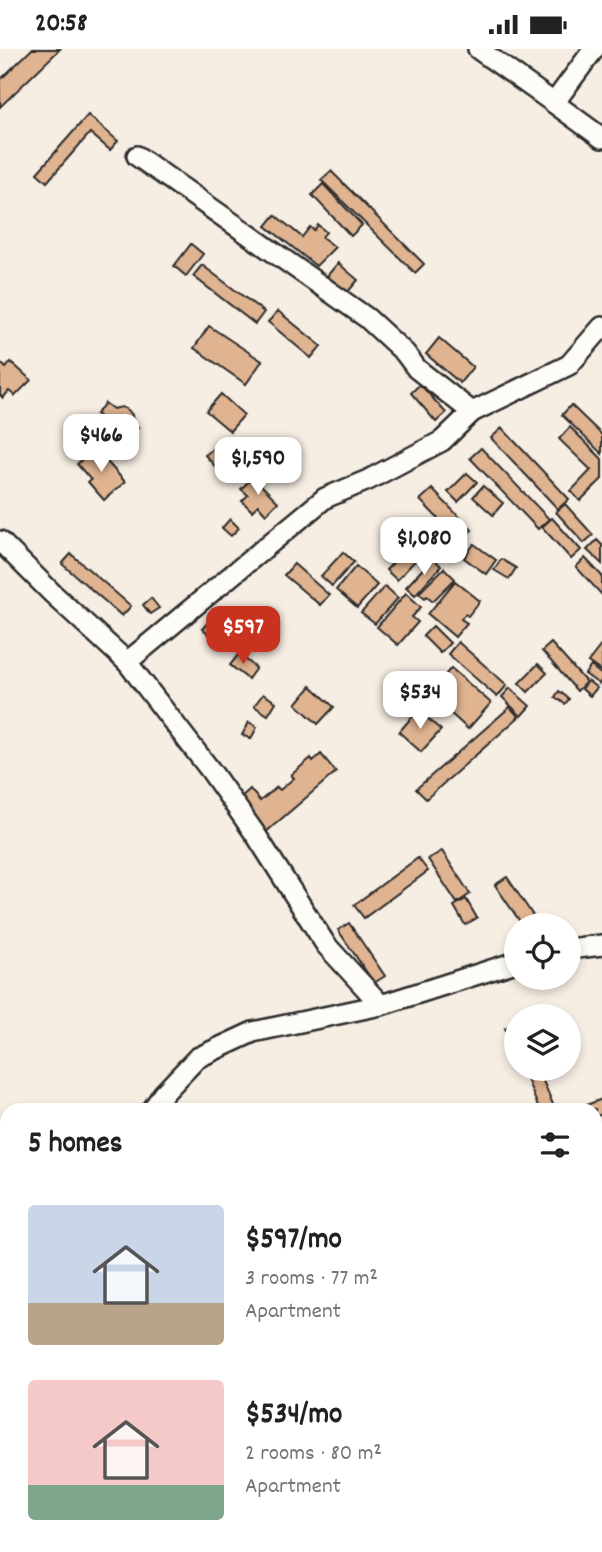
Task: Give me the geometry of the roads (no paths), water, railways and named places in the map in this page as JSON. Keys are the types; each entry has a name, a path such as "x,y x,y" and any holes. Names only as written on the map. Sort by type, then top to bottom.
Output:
{"street":[{"path":"478,49 602,138"},
{"path":"554,103 594,49"},
{"path":"136,156 367,318 405,353 417,369 472,412"},
{"path":"127,662 326,498 442,441 472,412 569,365 602,327"},
{"path":"0,541 127,662 256,835 326,945 381,1005"},
{"path":"581,948 602,945"},
{"path":"159,1103 163,1094 197,1058 253,1033 381,1005 504,966"}]}
